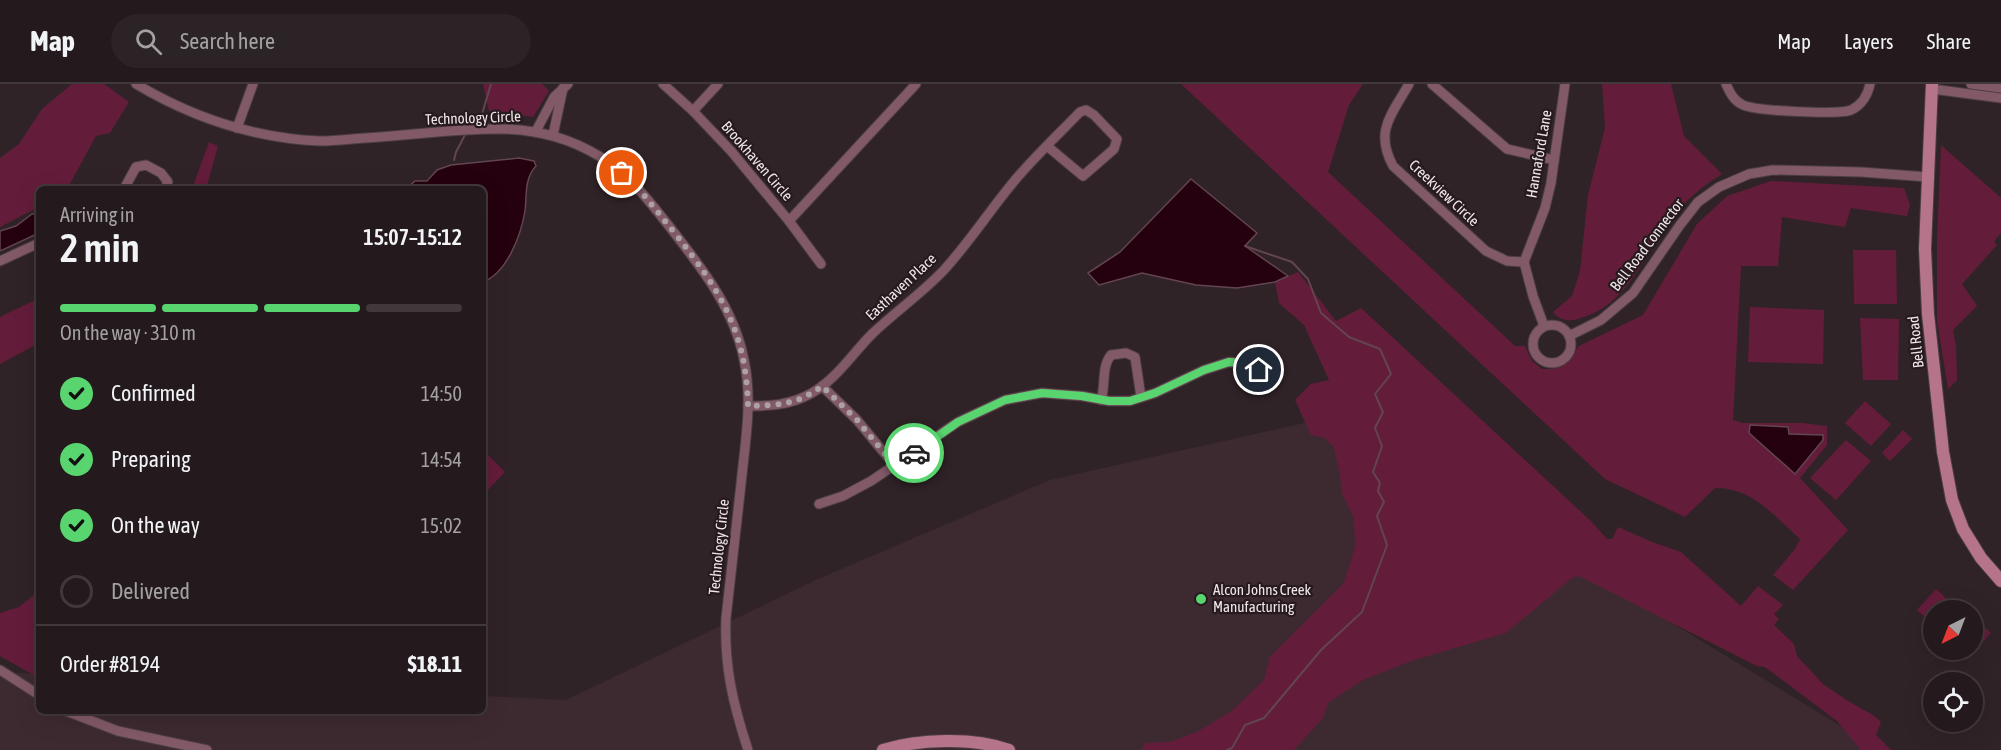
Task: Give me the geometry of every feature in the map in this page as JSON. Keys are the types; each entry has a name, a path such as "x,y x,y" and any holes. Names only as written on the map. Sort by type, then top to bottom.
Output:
{"street":[{"name":"Technology Circle","path":"136,84 194,115 237,128 285,138 321,141 469,130 536,131 574,143 600,156 632,182 702,269 720,296 733,322 744,360 748,406 747,430 725,638 732,699 748,750"},
{"path":"237,128 253,84"},
{"name":"Brookhaven Circle","path":"663,84 693,111 731,151 821,264"},
{"path":"693,111 718,84"},
{"path":"789,221 916,84"},
{"name":"Creekview Circle","path":"1409,84 1385,126 1387,155 1393,166 1486,252 1507,261 1524,262"},
{"path":"1432,84 1507,149 1554,160"},
{"name":"Hannaford Lane","path":"1524,262 1545,208 1551,183 1565,84"},
{"path":"1726,84 1731,96 1744,106 1803,112 1849,111 1859,105 1866,96 1870,84"},
{"path":"1971,94 1972,84 2001,88"},
{"path":"536,131 566,86"},
{"path":"1932,87 2001,99"},
{"name":"Bell Road","path":"1932,87 1925,249 1928,314 1949,489 1967,537 1980,558 2001,581"},
{"path":"553,135 554,107"},
{"name":"Easthaven Place","path":"748,406 782,405 812,393 835,375 891,316 919,295 943,271 1012,184 1047,146 1080,112 1086,110 1094,115 1117,139 1114,149 1083,176 1047,146"},
{"path":"126,186 136,167 146,165 165,177 168,182 166,186"},
{"name":"Bell Road Connector","path":"1569,336 1601,320 1633,293 1698,202 1719,187 1749,174 1773,170 1928,177"},
{"path":"0,261 36,244"},
{"path":"1524,262 1544,326"},
{"path":"1544,326 1557,326 1565,330 1569,336 1570,347 1564,358 1554,362 1544,360 1536,353 1533,343 1536,333 1544,326"},
{"path":"1101,400 1106,362 1111,355 1126,353 1135,357 1141,397"},
{"path":"819,504 843,496 895,466 958,422 1005,400 1042,393 1130,401 1229,362 1246,363 1259,370 1270,386"},
{"path":"822,386 857,420 895,466"},
{"path":"0,670 36,693"},
{"path":"74,714 118,731 207,750"},
{"path":"883,750 942,741 987,745 1009,750"}],"shaded area":[{"path":"72,84 104,84 129,102 110,133 96,136 69,186 36,186 36,210 0,227 0,158 19,144 42,109"},
{"path":"483,84 542,84 549,91 533,117 489,111"},
{"path":"1181,84 1363,84 1349,105 1328,172 1515,346 1525,346 1532,361 1542,369 1554,369 1568,361 1579,346 1643,315 1697,224 1727,196 1771,181 1904,188 1910,205 1907,216 1851,208 1845,227 1782,217 1778,266 1741,266 1733,420 1742,423 1802,423 1827,426 1827,445 1800,478 1848,530 1793,590 1773,575 1795,549 1800,539 1762,504 1740,492 1715,488 1685,517 1605,479"},
{"path":"1602,84 1671,84 1684,136 1722,174 1699,190 1679,209 1636,273 1612,301 1596,312 1578,319 1561,319 1553,312 1572,296 1580,271 1588,195 1605,128"},
{"path":"209,142 218,146 207,186 193,186"},
{"path":"1941,145 2001,198 2001,233 1994,241 1997,245 1962,284 1977,306 1953,330 1957,380 1948,389 1937,320 1937,239"},
{"path":"519,158 534,161 536,166 528,182 525,211 512,252 499,270 486,280 486,186 409,186 415,181 427,181 437,170 451,165"},
{"path":"1191,179 1257,233 1245,246 1288,276 1275,282 1237,288 1196,285 1142,273 1099,285 1088,273 1120,252"},
{"path":"32,214 36,214 36,234 0,251 0,231 16,226"},
{"path":"1853,250 1896,250 1897,304 1854,304"},
{"path":"1298,272 1336,321 1361,308 1593,523 1607,539 1612,539 1618,527 1681,552 1741,606 1758,586 1783,605 1774,614 1779,619 1774,625 1794,644 1797,656 1823,684 1881,722 1876,735 1891,750 1861,750 1837,721 1765,667 1757,666 1579,576 1572,578 1506,633 1414,660 1363,680 1328,703 1323,718 1294,750 1142,750 1145,743 1170,742 1197,732 1233,710 1264,680 1270,657 1344,583 1355,547 1354,518 1342,494 1334,448 1325,438 1311,435 1295,400 1311,384 1329,380 1304,325 1279,303 1275,282"},
{"path":"36,299 36,345 0,364 0,317"},
{"path":"1750,307 1824,310 1823,364 1748,362"},
{"path":"1860,318 1899,319 1898,380 1863,380"},
{"path":"1865,401 1891,424 1871,446 1845,423"},
{"path":"1309,422 1603,581 1847,730 1865,750 0,750 0,672 36,674 36,714 486,714 486,696 566,700 818,579 1050,480"},
{"path":"1750,425 1788,427 1789,434 1823,435 1823,440 1795,474 1749,433"},
{"path":"1903,430 1912,439 1890,461 1882,453"},
{"path":"1846,440 1871,461 1836,500 1810,478"},
{"path":"486,453 505,472 486,492"},
{"path":"1936,589 1948,600 1926,600"},
{"path":"36,593 36,676 0,656 0,613 19,607"},
{"path":"1923,603 1923,615 1917,610"},
{"path":"1983,625 1991,633 1983,642"}],"waterway":[{"path":"471,126 482,114 491,84"},
{"path":"454,160 466,133"},
{"path":"1227,750 1232,748 1245,725 1264,718 1321,650 1362,612 1387,545 1377,516 1384,502 1378,491 1380,483 1373,472 1382,446 1375,428 1383,412 1375,394 1391,374 1380,349 1349,337 1321,313 1308,279 1292,262 1245,246"}],"way so far":[{"path":"622,173 650,202 720,296 733,322 744,360 748,406 782,405 802,398 822,386 857,420 895,466 914,453"}],"place":[{"name":"Alcon Johns Creek Manufacturing","path":"1201,599"}],"route":[{"path":"914,453 958,422 1005,400 1042,393 1109,401 1130,401 1229,362 1246,363 1259,370"}]}
